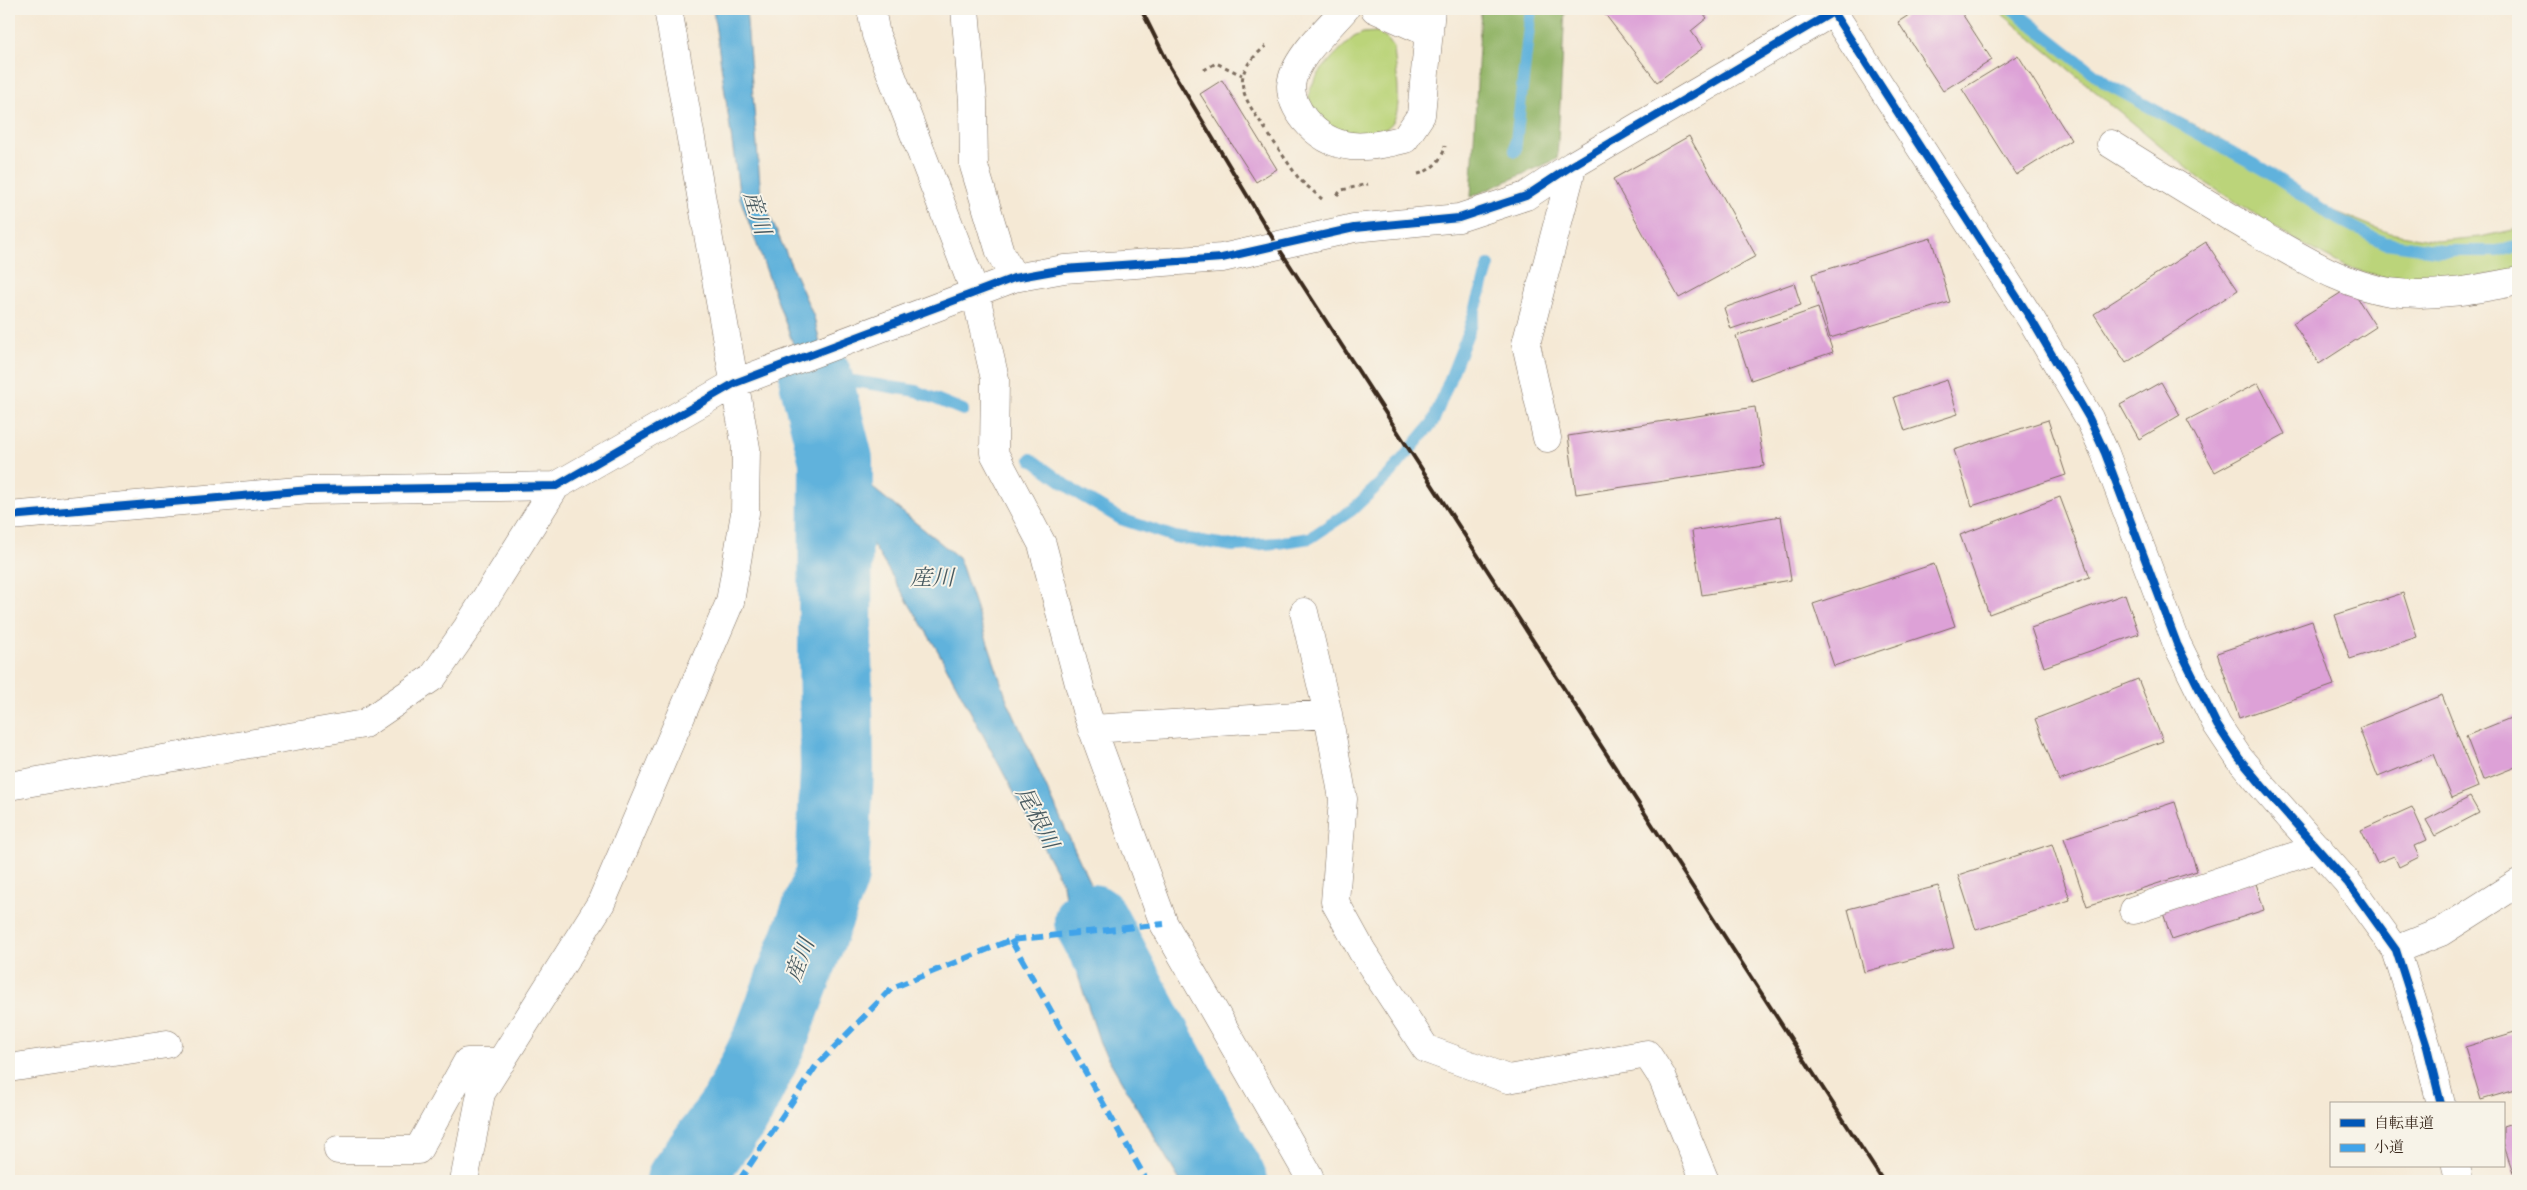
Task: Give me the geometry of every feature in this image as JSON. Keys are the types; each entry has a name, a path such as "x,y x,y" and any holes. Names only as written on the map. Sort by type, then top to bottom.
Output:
{"street":[{"path":"464,1181 481,1093 601,903 730,602 745,514 746,448 742,381 668,9"},
{"path":"871,9 876,35 975,292 994,379 994,453 1042,544 1092,728 1164,924 1309,1176"},
{"path":"966,9 973,101 974,166 1000,252 1014,278"},
{"path":"1346,9 1302,59 1291,85 1295,108 1316,133 1336,145 1375,147 1405,139 1421,115 1430,21 1374,9"},
{"path":"9,786 364,724 433,677 467,628 556,486 742,381 1014,278 1064,269 1222,258 1354,228 1458,218 1526,196 1573,165 1839,12 2031,319 2089,418 2105,453 2177,644 2217,725 2258,781 2347,882 2396,950 2427,1047 2441,1102"},
{"path":"2110,144 2190,194 2315,265 2361,286 2391,292 2417,294 2471,290 2518,281"},
{"path":"1547,438 1526,344 1573,165"},
{"path":"9,516 310,490 556,486"},
{"path":"1304,612 1328,714 1343,799 1335,902 1362,951 1426,1049 1508,1079 1647,1054 1662,1077 1705,1181"},
{"path":"1092,728 1328,714"},
{"path":"2134,910 2319,848"},
{"path":"2396,950 2440,932 2518,884"},
{"path":"9,1068 168,1044"},
{"path":"338,1150 418,1150 467,1062 500,1062"},
{"path":"2456,1168 2459,1181"}],"path":[{"path":"1204,70 1216,64 1242,75"}],"green space":[{"path":"1481,9 1565,9 1557,159 1471,197"},
{"path":"1996,9 2020,9 2108,81 2208,132 2334,211 2389,233 2437,241 2480,237 2518,229 2518,271 2412,285 2346,267 2295,240 2203,181"},
{"path":"1377,32 1388,40 1394,48 1398,98 1396,116 1387,128 1373,133 1357,134 1335,129 1322,120 1315,111 1309,97 1310,89 1326,64 1354,37 1363,33"}],"water":[{"name":"産川","path":"713,9 746,9 761,196 814,317 835,411 874,489 959,558 1007,700 1088,879 1134,971 1145,1062 1167,1089 1195,1139 1211,1181 1180,1181 1101,1046 1075,966 1063,884 938,651 846,501 836,480 812,396 740,198"}],"building":[{"path":"1601,9 1700,9 1707,18 1691,31 1703,48 1657,82"},
{"path":"1918,9 1959,9 1992,60 1943,91 1898,22"},
{"path":"2018,55 2071,140 2016,175 1962,89"},
{"path":"1222,80 1277,169 1256,182 1200,94"},
{"path":"1689,136 1756,256 1679,298 1613,179"},
{"path":"1931,238 1950,302 1830,338 1812,274"},
{"path":"2206,242 2238,290 2126,363 2094,314"},
{"path":"1794,283 1801,305 1731,329 1724,308"},
{"path":"2350,287 2376,327 2319,364 2293,323"},
{"path":"1818,308 1833,352 1751,380 1736,336"},
{"path":"1947,380 1958,414 1905,431 1894,397"},
{"path":"2161,382 2180,415 2139,439 2120,405"},
{"path":"2258,383 2285,434 2215,472 2187,420"},
{"path":"1755,407 1764,466 1576,494 1568,436"},
{"path":"2048,420 2066,475 1972,506 1954,450"},
{"path":"2060,497 2090,577 1989,614 1960,535"},
{"path":"1781,516 1791,580 1702,595 1692,531"},
{"path":"1934,564 1955,626 1834,666 1813,604"},
{"path":"2403,593 2417,637 2350,659 2335,615"},
{"path":"2125,594 2139,634 2044,667 2031,628"},
{"path":"2312,621 2334,685 2239,718 2217,653"},
{"path":"2138,679 2163,741 2059,781 2035,719"},
{"path":"2442,695 2478,787 2452,798 2434,754 2378,777 2359,728"},
{"path":"2518,715 2518,766 2483,780 2466,736"},
{"path":"2470,797 2479,813 2435,836 2426,820"},
{"path":"2175,802 2197,871 2087,906 2064,838"},
{"path":"2412,807 2427,840 2414,846 2419,857 2399,867 2394,856 2377,863 2361,830"},
{"path":"2052,844 2070,900 1976,930 1958,875"},
{"path":"2255,880 2264,910 2172,940 2162,910"},
{"path":"1938,886 1954,948 1864,972 1848,909"},
{"path":"2518,1031 2518,1089 2481,1100 2465,1047"},
{"path":"2518,1121 2518,1173 2514,1175 2504,1146 2504,1126"}],"waterway":[{"path":"1515,151 1531,9"},
{"path":"2012,9 2107,84 2263,169 2332,216 2385,243 2442,251 2497,251 2518,245"},
{"path":"1031,459 1080,495 1121,519 1175,537 1233,546 1277,543 1310,538 1352,510 1391,473 1433,422 1468,333 1489,265"},
{"name":"産川","path":"683,1181 736,1109 770,1040 832,875 837,769 835,652 836,460 816,380"},
{"path":"817,382 853,381 916,391 963,410"},
{"name":"尾根川","path":"1091,921 1230,1181"}],"railway":[{"path":"1141,9 1170,67 1278,247 1883,1181"}],"marked path":[{"path":"739,1181 816,1066 892,988 1011,940 1164,924"},
{"path":"1011,940 1147,1181"}],"cycle path":[{"path":"1831,9 2031,319 2089,418 2105,453 2177,644 2217,725 2239,758 2347,882 2396,950 2427,1047 2441,1102"},
{"path":"9,516 310,490 556,486 735,383 1014,278 1064,269 1222,258 1354,228 1459,218 1526,196 1573,165 1833,12"}]}
